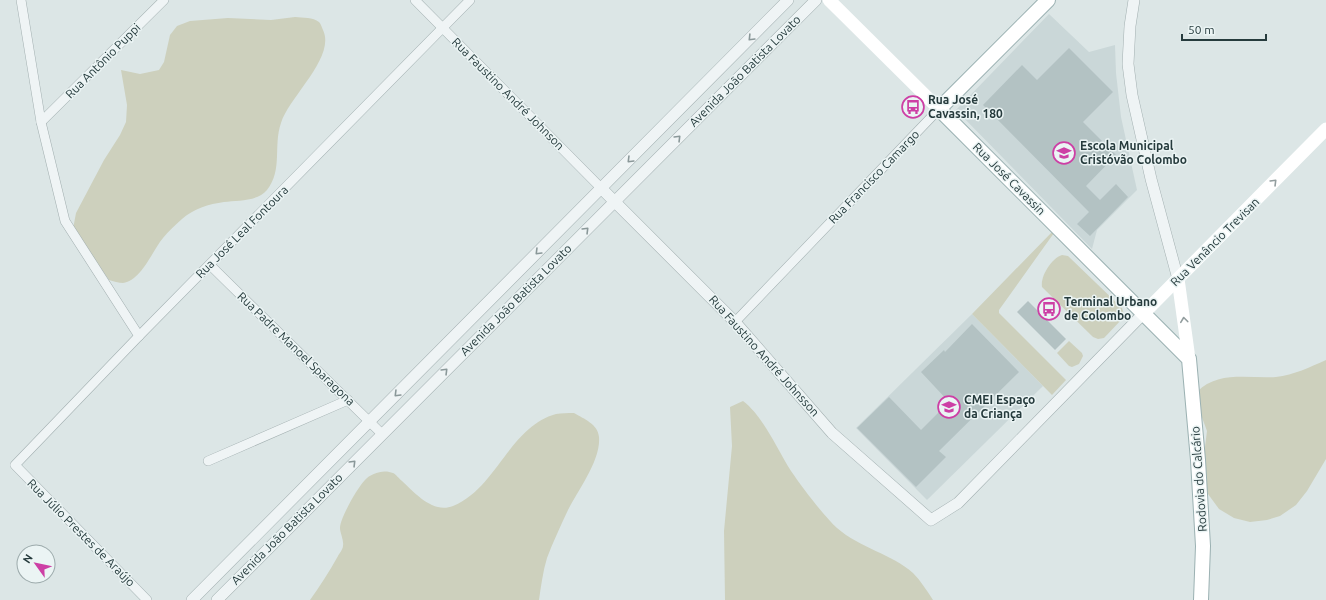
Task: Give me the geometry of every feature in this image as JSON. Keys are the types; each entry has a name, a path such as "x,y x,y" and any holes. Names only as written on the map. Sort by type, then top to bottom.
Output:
{"main road":[{"name":"Rua José Cavassin","path":"829,0 1189,359"},
{"name":"Rua Francisco Camargo","path":"939,109 1048,0"},
{"name":"Rua Venâncio Trevisan","path":"1144,313 1326,129"},
{"path":"1178,279 1189,359"},
{"name":"Rodovia do Calcário","path":"1189,359 1198,460 1203,546 1200,600"}],"street":[{"path":"21,0 41,122 65,221 139,336"},
{"name":"Rua Antônio Puppi","path":"41,122 164,0"},
{"name":"Rua Faustino André Johnson","path":"415,0 442,29 601,188"},
{"name":"Rua José Leal Fontoura","path":"15,465 139,336 470,0"},
{"name":"Avenida João Batista Lovato","path":"192,600 788,0"},
{"name":"Avenida João Batista Lovato","path":"217,600 816,0"},
{"path":"1134,0 1130,26 1128,64 1132,96 1151,179 1178,279"},
{"path":"767,22 781,35"},
{"name":"Rua Francisco Camargo","path":"735,322 939,109"},
{"name":"Rua Faustino André Johnsson","path":"601,188 735,322 832,432 931,520"},
{"name":"Rua Padre Manoel Sparagona","path":"210,265 382,434"},
{"name":"Rua Venâncio Trevisan","path":"931,520 958,503 1144,313"},
{"path":"208,461 348,400"},
{"name":"Rua Júlio Prestes de Araújo","path":"15,465 147,600"}],"shaded area":[{"name":"Escola Municipal Cristóvão Colombo","path":"1049,14 1089,52 1115,45 1116,73 1121,117 1137,190 1097,230 1092,249 956,110"},
{"name":"CMEI Espaço da Criança","path":"972,314 1043,386 927,500 856,428"}],"green space":[{"path":"295,17 317,20 323,30 325,41 323,52 318,64 293,101 281,123 275,174 267,190 258,197 252,199 213,204 191,212 179,221 165,236 136,277 123,283 109,280 73,229 76,213 126,122 127,105 121,70 140,74 159,70 164,62 170,35 177,26 190,21 228,18 271,20"},
{"path":"1053,231 1054,233 999,310 999,313 1066,380 1052,395 972,314"},
{"path":"1062,255 1068,256 1122,308 1124,314 1122,319 1104,338 1098,339 1093,337 1042,287 1043,278 1048,268 1054,260"},
{"path":"1069,341 1082,353 1083,356 1079,364 1072,367 1069,366 1057,353"},
{"path":"1326,360 1326,459 1307,491 1296,505 1280,516 1267,520 1250,522 1234,518 1219,509 1208,494 1204,480 1204,455 1207,431 1200,412 1197,392 1205,385 1224,378 1283,376"},
{"path":"743,401 757,415 791,471 813,501 831,522 846,535 856,541 905,566 919,579 933,600 725,600 724,531 732,446 730,407"},
{"path":"574,413 593,425 598,432 599,446 593,465 568,510 549,552 544,568 539,600 310,600 342,549 343,541 340,528 343,517 354,496 368,478 374,474 386,471 393,473 425,501 432,505 446,508 453,506 468,497 481,486 526,431 540,421 556,414"}],"building":[{"path":"1069,48 1113,92 1083,122 1116,155 1086,186 1100,200 1116,184 1128,197 1090,236 1077,224 1089,212 983,105 1022,65 1037,80"},
{"path":"1028,301 1066,339 1055,350 1017,312"},
{"path":"972,324 1019,372 939,451 946,457 916,487 857,428 889,397 921,430 949,402 921,372 944,350 945,352"}],"place":[{"name":"Rua José Cavassin, 180","path":"913,107"},
{"name":"Escola Municipal Cristóvão Colombo","path":"1064,153"},
{"name":"Terminal Urbano de Colombo","path":"1049,309"},
{"name":"CMEI Espaço da Criança","path":"949,407"}]}
